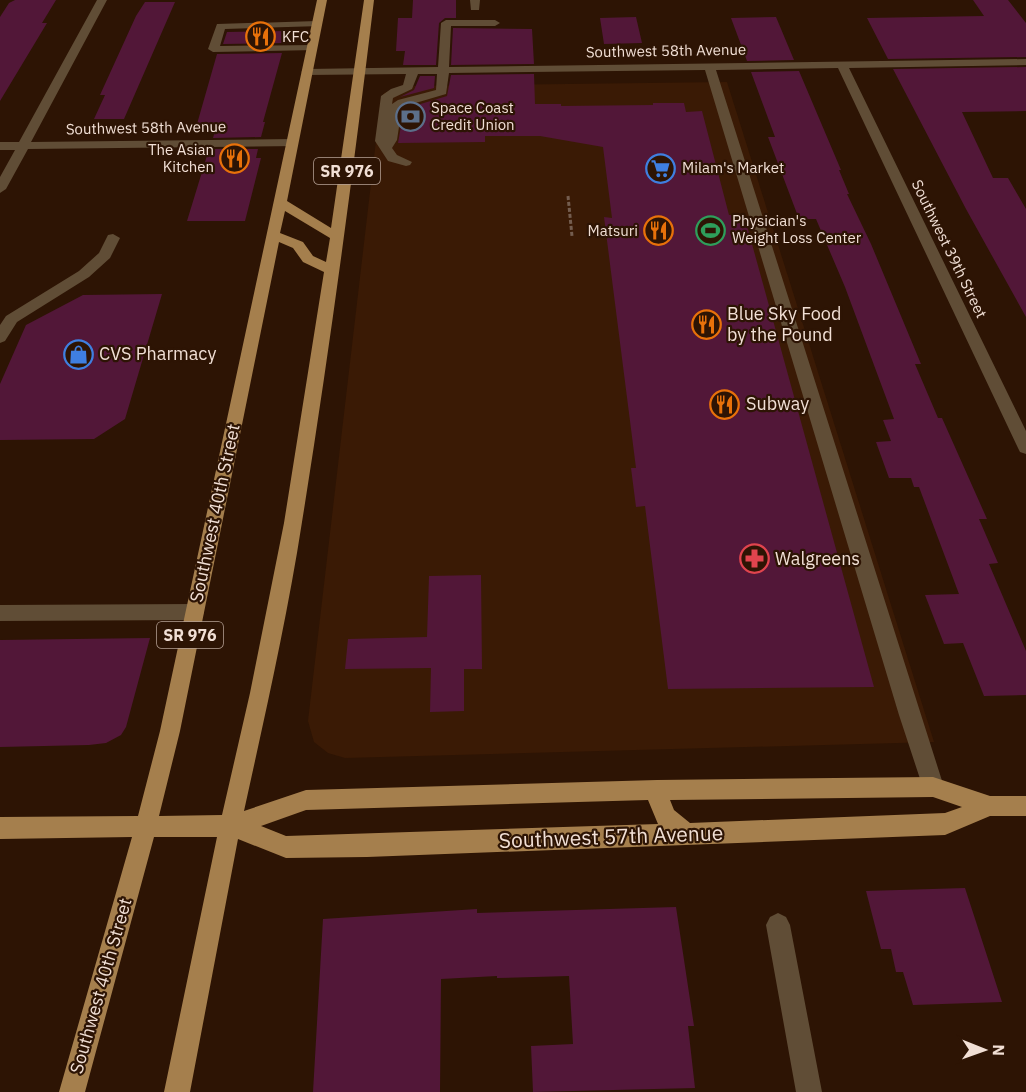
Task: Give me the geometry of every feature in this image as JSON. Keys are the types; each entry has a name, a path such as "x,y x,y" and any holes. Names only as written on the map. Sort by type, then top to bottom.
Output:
{"main road":[{"name":"Southwest 40th Street","path":"72,1092 170,731 322,0"},
{"name":"SR 976","path":"177,1092 214,898 232,826 293,523 332,270 369,0"},
{"path":"280,203 301,214 312,225 336,236"},
{"path":"274,235 298,245 308,259 332,270"},
{"name":"Southwest 57th Avenue","path":"0,828 232,826 306,800 657,790 933,787 990,806 1026,806"},
{"path":"657,790 660,811 670,824 691,835"},
{"name":"Southwest 57th Avenue","path":"232,826 286,847 691,835 945,824 990,806"}],"street":[{"path":"0,189 102,0"},
{"path":"386,147 390,140 396,106 402,102 442,92 446,23 495,23"},
{"path":"312,48 213,49 221,26 317,24"},
{"name":"Southwest 58th Avenue","path":"307,72 1026,62"},
{"name":"Southwest 39th Street","path":"842,64 1026,448"},
{"path":"710,67 905,704 933,787"},
{"path":"406,162 392,158 381,141 386,101 390,93 408,87 413,71"},
{"name":"Southwest 58th Avenue","path":"0,146 293,143"},
{"path":"0,338 10,319 84,274 105,255 113,238"},
{"path":"0,614 195,612"},
{"path":"778,925 808,1092"}],"path":[{"path":"568,196 572,236"}],"shaded area":[{"path":"727,82 934,742 345,758 328,753 314,742 308,721 381,98 384,93 402,86"}],"building":[{"path":"15,0 56,0 42,23 47,23 0,101 0,17 9,3"},
{"path":"413,0 456,0 456,18 445,18 439,23 436,65 403,65 405,51 396,51 398,18 412,18"},
{"path":"973,0 1008,0 1026,23 1026,57 888,59 867,18 984,16"},
{"path":"145,2 175,2 124,119 94,119 105,95 100,95 136,16"},
{"path":"636,17 642,43 604,44 600,18"},
{"path":"776,17 794,60 747,61 731,18"},
{"path":"453,28 532,29 534,64 451,65"},
{"name":"KFC","path":"288,31 284,43 223,44 227,32"},
{"path":"282,53 261,137 213,138 215,131 195,131 217,54"},
{"path":"1026,67 1026,111 962,112 993,178 1008,178 1026,209 1026,317 966,209 893,69"},
{"path":"799,71 841,170 839,170 849,194 847,194 871,244 921,364 915,364 938,418 942,418 987,519 979,519 998,563 989,564 1026,651 1026,695 984,696 963,643 944,644 925,595 959,594 919,487 914,487 911,478 889,478 876,442 891,441 883,420 894,419 845,287 816,219 799,219 768,137 775,137 751,72"},
{"path":"534,74 535,104 561,104 561,106 684,103 686,112 702,111 729,215 744,215 874,687 668,689 645,506 636,507 631,468 636,468 604,217 612,218 603,147 540,136 485,136 485,142 398,143 404,109 447,96 451,75"},
{"path":"420,76 435,76 434,88 400,97 414,90"},
{"path":"209,149 258,149 256,158 261,158 245,221 187,221"},
{"name":"CVS Pharmacy","path":"162,294 125,419 94,439 0,440 0,384 26,325 83,295"},
{"path":"481,575 482,669 464,669 464,711 430,712 431,668 345,669 348,639 427,637 429,576"},
{"path":"150,638 126,727 121,735 106,743 89,745 0,747 0,640"},
{"path":"965,888 1002,1002 913,1005 903,972 896,972 891,949 881,949 866,891"},
{"path":"676,907 694,1026 688,1026 695,1088 533,1092 531,1046 573,1044 569,976 497,978 497,976 441,979 440,1092 313,1092 323,919 477,909 477,913"}],"place":[{"name":"KFC","path":"261,37"},
{"name":"Space Coast Credit Union","path":"410,117"},
{"name":"The Asian Kitchen","path":"235,159"},
{"name":"Milam's Market","path":"661,168"},
{"name":"Physician's Weight Loss Center","path":"711,230"},
{"name":"Matsuri","path":"659,231"},
{"name":"Blue Sky Food by the Pound","path":"706,324"},
{"name":"CVS Pharmacy","path":"78,354"},
{"name":"Subway","path":"725,404"},
{"name":"Walgreens","path":"754,559"}]}
